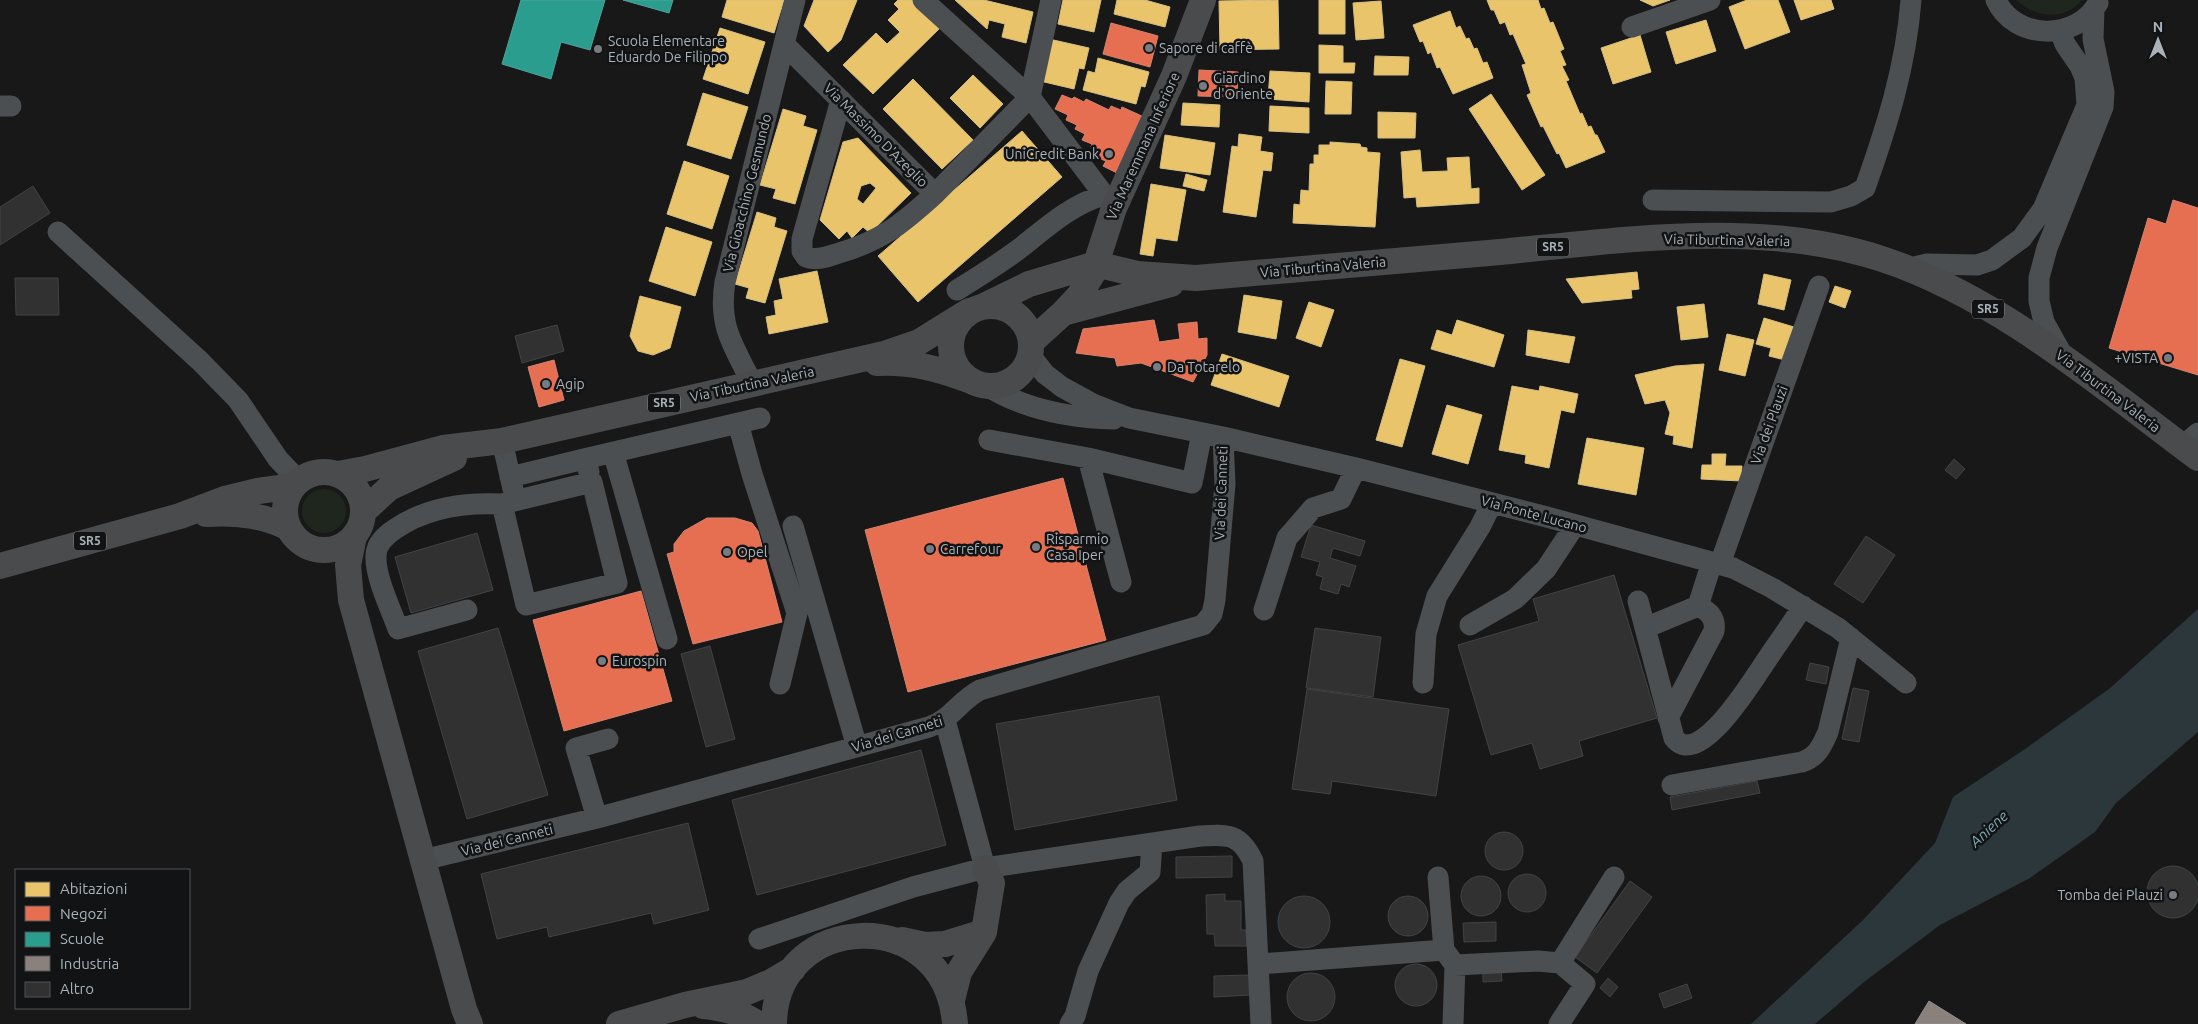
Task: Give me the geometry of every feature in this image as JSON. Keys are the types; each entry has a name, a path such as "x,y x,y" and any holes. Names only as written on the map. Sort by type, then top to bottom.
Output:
{"main road":[{"name":"Via Maremmana Inferiore","path":"1063,313 1079,296 1096,264 1109,201 1174,76 1203,0"},
{"name":"Via Tiburtina Valeria","path":"0,566 180,516 225,499 296,483 317,472 338,474 365,469 444,448 495,442 890,352 919,342 970,302 1096,264 1137,274 1196,278 1619,240 1724,237 1816,243 1870,256 1906,269 1984,306 2193,446"},
{"name":"Via Tiburtina Valeria","path":"839,365 902,363 941,370 979,383 1004,383 1019,375 1026,366 1030,348 1063,313 1196,278"},
{"name":"Via Tiburtina Valeria","path":"970,302 952,333 950,346 953,360 960,372 979,383"},
{"path":"970,302 998,306 1015,314 1028,329 1030,348"},
{"name":"Via Tiburtina Valeria","path":"351,600 348,564 354,536 359,529 364,511 389,488 495,442"},
{"path":"338,474 352,482 357,488 364,511"},
{"path":"289,528 285,517 285,506 288,495 296,483"},
{"name":"Via Tiburtina Valeria","path":"180,516 232,512 265,518 289,528 295,537 326,556 351,600"},
{"path":"313,548 322,550 339,547 354,536"},
{"path":"351,600 464,1009 470,1024"},
{"path":"954,1012 959,972 984,932 992,883 986,868"},
{"path":"619,1024 685,1005 747,992 771,982 794,969 812,951 836,939 862,934 888,937 925,945 945,944 984,932"},
{"path":"888,937 912,948 933,965 943,978 954,1012"},
{"path":"774,1024 780,994 794,969"},
{"path":"685,1005 724,1008 741,1013 758,1024"}],"street":[{"name":"Via Gioacchino Gesmundo","path":"752,383 728,332 722,303 725,282 795,0"},
{"path":"1030,96 1051,0"},
{"path":"1632,27 1710,0"},
{"path":"1653,200 1831,202 1851,196 1865,188 1888,122 1898,86 1912,0"},
{"path":"1996,0 2007,16 2020,25 2039,31 2060,31 2073,26 2085,19 2097,5"},
{"path":"933,4 1030,96 1109,201"},
{"path":"2064,359 2044,322 2039,301 2039,278 2047,248 2103,107 2103,85 2093,39 2097,5"},
{"path":"1906,269 1927,264 1977,264 1992,260 2022,238 2043,209 2087,105 2086,78 2065,44 2060,31"},
{"name":"Via Massimo D'Azeglio","path":"784,44 935,194 1030,96"},
{"path":"841,100 802,239 802,248 806,257 815,259 832,256 870,243 899,226 935,194"},
{"path":"970,302 1017,250 1064,213 1090,199 1109,201"},
{"path":"58,232 200,361 238,400 296,483"},
{"name":"Via dei Plauzi","path":"1698,606 1716,563 1818,286"},
{"name":"Via Ponte Lucano","path":"1030,348 1045,374 1062,388 1093,404 1130,418 1223,437 1356,468 1716,563 1752,577 1803,606 1852,638 1906,683"},
{"name":"Via Ponte Lucano","path":"979,383 1012,399 1048,410 1098,418 1130,418"},
{"path":"510,477 760,418"},
{"path":"738,423 797,612 780,684"},
{"path":"988,440 1088,458 1192,483 1202,433"},
{"name":"Via dei Canneti","path":"423,860 597,818 858,747 945,720 964,700 980,690 1203,625 1212,614 1215,600 1224,504 1223,437"},
{"path":"495,442 510,477 509,502 526,605 616,583 592,482 584,459"},
{"path":"614,452 667,639"},
{"path":"1088,458 1120,582"},
{"path":"1264,610 1287,538 1312,508 1340,499 1356,468"},
{"path":"467,610 398,629 378,572 377,548 382,540 415,516 427,512 468,503 509,502 592,482"},
{"path":"1423,683 1426,634 1437,596 1480,527 1492,503"},
{"path":"1470,624 1515,599 1546,569 1575,525"},
{"path":"793,526 858,747"},
{"path":"1638,600 1674,738 1684,746 1694,744 1733,710 1803,606"},
{"path":"1645,628 1698,606 1707,610 1713,617 1714,631 1668,718"},
{"path":"1672,785 1802,762 1813,757 1822,746 1828,732 1852,638"},
{"path":"945,720 986,868"},
{"path":"597,818 576,748 608,739"},
{"path":"759,940 913,887 986,868 1215,835 1234,837 1246,847 1253,861 1261,1024"},
{"path":"1070,1024 1075,1016 1088,971 1119,903 1127,891 1150,872 1152,843"},
{"path":"1438,877 1450,957 1453,1024"},
{"path":"1560,963 1614,877"},
{"path":"1259,964 1450,957 1538,960 1560,963 1585,984 1559,1024"}],"shaded area":[{"path":"2016,0 2082,0 2067,12 2049,15 2031,10"},
{"path":"320,489 328,489 340,495 346,511 340,527 328,533 320,533 308,527 302,515 302,507 308,495"}],"water":[{"name":"Aniene","path":"2198,609 2198,732 2116,803 2095,832 2030,878 1940,925 1864,982 1815,1024 1751,1024 1863,920 1935,843 1953,797 2025,749 2109,689"}],"building: Abitazioni":[{"path":"727,0 784,0 774,33 722,17"},
{"path":"814,0 857,0 841,40 828,52 804,26"},
{"path":"898,0 917,0 942,26 873,94 843,65 876,33 887,44 900,32 888,20 899,9 894,4"},
{"path":"955,0 984,0 1033,12 1026,43 1002,37 1005,24 989,20 987,29"},
{"path":"1063,0 1101,0 1094,32 1058,24"},
{"path":"1117,0 1145,0 1170,7 1165,27 1114,14"},
{"path":"1278,0 1279,49 1220,50 1219,1"},
{"path":"1319,0 1345,0 1345,34 1319,34"},
{"path":"1487,0 1538,0 1541,9 1544,8 1550,23 1553,22 1564,49 1560,51 1566,65 1562,66 1569,80 1566,81 1580,114 1582,113 1588,127 1591,126 1595,135 1597,135 1605,152 1566,168 1543,126 1541,127 1527,95 1531,93 1522,65 1526,64 1513,34 1510,35 1505,22 1500,24"},
{"path":"1640,0 1670,0 1653,6"},
{"path":"1747,0 1778,0 1790,32 1745,49 1729,7"},
{"path":"1794,0 1831,0 1834,9 1801,20"},
{"path":"1381,1 1384,38 1356,40 1353,3"},
{"path":"1450,11 1456,28 1460,26 1466,39 1469,38 1474,49 1477,48 1483,63 1487,62 1493,78 1453,94 1440,67 1437,68 1431,52 1428,54 1423,41 1420,42 1413,25"},
{"path":"1706,20 1716,51 1676,64 1666,32"},
{"path":"720,28 765,42 748,94 703,79"},
{"path":"1640,35 1651,72 1613,84 1601,48"},
{"path":"1049,39 1089,48 1084,69 1079,68 1074,89 1040,81"},
{"path":"1319,45 1343,46 1343,63 1355,63 1354,73 1319,73"},
{"path":"1375,56 1409,57 1408,75 1374,75"},
{"path":"1098,58 1149,72 1145,87 1141,86 1136,104 1083,90 1088,71 1095,73"},
{"path":"1270,71 1310,73 1309,102 1268,99"},
{"path":"973,75 1003,104 980,128 950,98"},
{"path":"913,79 973,140 942,169 883,109"},
{"path":"1326,81 1352,82 1351,114 1325,114"},
{"path":"703,93 748,107 731,159 687,145"},
{"path":"1491,94 1545,175 1522,190 1469,109"},
{"path":"1183,103 1220,105 1219,127 1181,125"},
{"path":"1270,106 1309,108 1309,133 1269,131"},
{"path":"783,109 806,116 803,126 817,130 795,204 773,198 776,189 760,185"},
{"path":"1378,112 1416,113 1415,138 1378,138"},
{"path":"1022,131 1062,177 918,302 878,256"},
{"path":"1239,134 1262,137 1260,151 1273,153 1271,171 1263,170 1256,217 1223,212 1232,146 1238,147"},
{"path":"1165,135 1215,143 1210,175 1160,168"},
{"path":"858,138 911,193 870,233 863,227 852,238 847,231 839,239 820,220 843,142","holes":["870,183 876,188 863,204 857,199 861,186"]},
{"path":"1330,142 1360,144 1361,147 1367,148 1367,152 1380,153 1375,227 1293,223 1294,204 1300,205 1301,190 1309,191 1310,164 1314,164 1314,155 1319,155 1319,145 1330,145"},
{"path":"1420,150 1422,172 1448,171 1447,158 1469,157 1471,189 1479,188 1479,203 1417,207 1416,197 1404,198 1401,152"},
{"path":"684,161 729,176 712,229 667,214"},
{"path":"1186,174 1207,180 1204,191 1183,186"},
{"path":"1151,184 1186,190 1177,241 1156,238 1153,256 1140,254"},
{"path":"757,212 776,218 774,227 787,231 765,303 746,298 749,288 735,284"},
{"path":"666,227 712,242 695,296 649,281"},
{"path":"817,271 828,322 769,334 766,317 776,315 774,301 783,299 779,279"},
{"path":"1637,272 1639,289 1631,290 1632,298 1582,303 1566,279"},
{"path":"1764,274 1791,280 1784,310 1758,304"},
{"path":"1835,286 1851,291 1845,308 1829,302"},
{"path":"1244,295 1282,301 1276,339 1238,332"},
{"path":"640,296 681,307 670,348 653,355 638,351 630,336"},
{"path":"1309,302 1334,310 1321,347 1296,338"},
{"path":"1704,304 1708,337 1681,340 1677,307"},
{"path":"1764,318 1794,327 1785,360 1769,356 1771,348 1756,344"},
{"path":"1457,320 1504,335 1494,367 1431,349 1437,330 1452,335"},
{"path":"1528,330 1575,337 1569,363 1526,355"},
{"path":"1727,334 1754,340 1745,376 1719,370"},
{"path":"1222,354 1289,376 1279,407 1211,385"},
{"path":"1400,359 1425,366 1402,447 1376,440"},
{"path":"1704,364 1692,448 1673,444 1674,436 1665,434 1670,413 1665,400 1645,404 1635,375 1675,366"},
{"path":"1512,386 1539,391 1540,386 1578,394 1574,413 1561,410 1549,468 1525,463 1526,455 1499,450"},
{"path":"1447,405 1482,415 1468,464 1432,454"},
{"path":"1587,438 1644,448 1636,495 1578,484"},
{"path":"1712,454 1726,454 1725,466 1742,466 1741,481 1701,479 1702,465 1712,465"}],"building: Negozi":[{"path":"1111,23 1158,36 1150,67 1103,54"},
{"path":"1199,70 1238,72 1237,97 1198,96"},
{"path":"1062,95 1072,99 1074,97 1084,102 1086,99 1109,110 1111,106 1121,110 1122,107 1144,117 1117,173 1103,166 1106,161 1098,158 1101,152 1091,147 1092,144 1082,140 1085,134 1075,129 1077,125 1066,120 1068,115 1055,109"},
{"path":"2173,200 2198,208 2198,375 2109,348 2148,218 2166,224"},
{"path":"1154,320 1159,342 1180,339 1178,324 1197,322 1198,339 1207,338 1207,355 1193,382 1141,363 1117,366 1115,358 1076,353 1083,329"},
{"name":"Agip","path":"554,360 564,400 539,407 528,367"},
{"path":"1063,478 1106,640 908,692 865,530"},
{"path":"707,518 735,518 752,523 758,531 782,622 693,644 667,554 674,552 674,544 684,531"},
{"name":"Eurospin","path":"641,591 672,701 564,731 533,620"}],"building: Scuole":[{"path":"521,0 605,0 590,50 561,42 551,79 502,64"},
{"path":"623,0 673,0 669,13"}],"building: Industria":[{"path":"1929,1001 1966,1024 1915,1024"}],"building: Altro":[{"path":"33,186 50,213 0,245 0,207"},
{"path":"15,278 58,278 59,315 16,315"},
{"path":"557,325 564,351 522,363 515,336"},
{"path":"1954,459 1965,469 1956,479 1945,470"},
{"path":"1311,525 1365,541 1360,556 1333,548 1330,558 1356,566 1349,587 1341,584 1338,594 1320,589 1323,577 1316,575 1320,562 1301,557"},
{"path":"477,533 493,590 411,613 395,557"},
{"path":"1866,536 1895,555 1863,603 1834,584"},
{"path":"1614,575 1657,718 1579,741 1583,756 1540,769 1532,743 1491,755 1458,645 1539,621 1533,599"},
{"path":"498,628 548,795 467,819 418,651"},
{"path":"1315,628 1381,637 1373,697 1306,688"},
{"path":"710,646 735,739 706,747 681,654"},
{"path":"1810,663 1829,667 1826,684 1806,680"},
{"path":"1853,688 1869,691 1859,742 1842,739"},
{"path":"1307,689 1449,709 1436,796 1332,781 1330,794 1292,789"},
{"path":"1159,696 1177,800 1015,830 996,724"},
{"path":"921,750 946,845 757,895 732,800"},
{"path":"1757,781 1760,793 1672,810 1670,797"},
{"path":"688,823 709,910 654,924 651,913 549,937 547,927 497,939 481,874"},
{"path":"1504,832 1518,837 1523,851 1518,865 1504,870 1490,865 1485,851 1490,837"},
{"path":"1232,856 1232,877 1176,878 1176,857"},
{"name":"Tomba dei Plauzi","path":"2168,866 2178,866 2192,873 2199,887 2199,897 2192,911 2178,918 2168,918 2158,914 2151,907 2147,897 2147,887 2151,877 2158,870"},
{"path":"1527,874 1541,879 1546,893 1541,907 1527,912 1513,907 1508,893 1513,879"},
{"path":"1485,876 1492,879 1498,885 1501,896 1500,904 1492,913 1485,916 1477,916 1470,913 1462,904 1461,892 1464,885 1473,877"},
{"path":"1630,881 1652,897 1597,973 1575,957"},
{"path":"1225,894 1225,901 1241,901 1241,930 1246,930 1247,946 1215,946 1214,934 1207,934 1206,895"},
{"path":"1299,896 1309,896 1323,903 1330,917 1330,927 1323,941 1309,948 1299,948 1289,944 1282,937 1278,927 1278,917 1282,907 1289,900"},
{"path":"1404,896 1412,896 1419,899 1425,905 1428,916 1425,927 1419,933 1412,936 1404,936 1397,933 1391,927 1388,920 1388,912 1391,905 1397,899"},
{"path":"1496,922 1496,941 1464,942 1463,923"},
{"path":"1416,964 1431,970 1437,985 1431,1000 1416,1006 1401,1000 1395,985 1401,970"},
{"path":"1501,969 1502,981 1483,982 1483,970"},
{"path":"1306,973 1316,973 1328,980 1335,992 1335,1002 1328,1014 1316,1021 1306,1021 1298,1017 1291,1010 1287,1002 1287,992 1291,984 1298,977"},
{"path":"1249,975 1250,995 1214,997 1214,976"},
{"path":"1608,978 1618,987 1610,997 1600,988"},
{"path":"1687,984 1692,998 1664,1008 1659,994"}],"place":[{"name":"Sapore di caffè","path":"1149,48"},
{"name":"Scuola Elementare Eduardo De Filippo","path":"598,49"},
{"name":"Giardino d'Oriente","path":"1203,86"},
{"name":"UniCredit Bank","path":"1109,154"},
{"name":"+VISTA","path":"2168,358"},
{"name":"Da Totarelo","path":"1157,367"},
{"name":"Agip","path":"546,384"},
{"name":"Risparmio Casa Iper","path":"1036,547"},
{"name":"Carrefour","path":"930,549"},
{"name":"Opel","path":"727,552"},
{"name":"Eurospin","path":"602,661"},
{"name":"Tomba dei Plauzi","path":"2173,895"}]}
